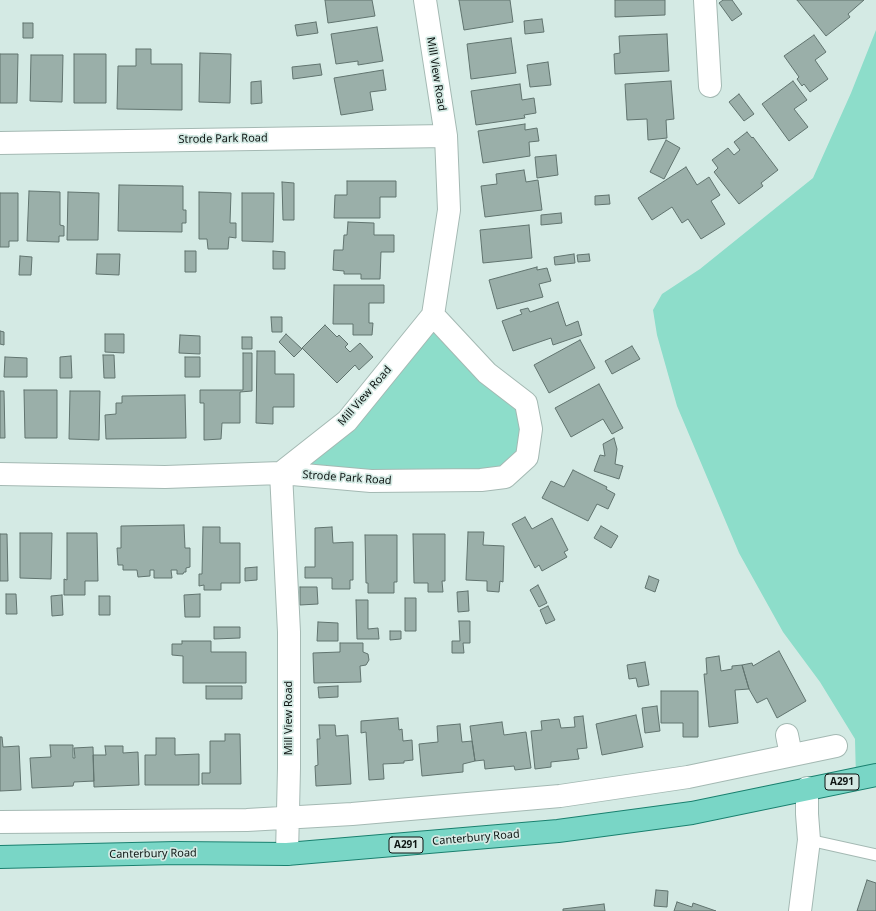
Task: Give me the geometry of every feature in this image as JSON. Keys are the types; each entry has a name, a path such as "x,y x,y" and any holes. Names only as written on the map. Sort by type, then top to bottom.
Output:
{"main road":[{"name":"Canterbury Road","path":"0,857 176,853 287,854 558,831 692,813 807,788 876,775"}],"street":[{"name":"Mill View Road","path":"287,854 289,768 289,632 281,473 347,421 433,314 449,210 446,136 425,0"},
{"path":"705,0 710,86"},
{"name":"Strode Park Road","path":"0,143 446,136"},
{"name":"Strode Park Road","path":"0,474 165,477 281,473 371,481 481,480 505,477 527,457 531,429 526,403 487,373 433,314"},
{"path":"0,822 247,820 352,814 560,796 688,777 789,745 836,746"},
{"path":"800,911 809,840 807,788"}],"lane":[{"path":"809,840 876,855"}],"green space":[{"path":"876,30 876,775 856,779 855,739 820,682 783,632 739,553 677,406 657,335 653,310 662,294 700,269 813,178 851,93"},
{"path":"433,315 526,403 531,429 505,477 281,473 347,421"}],"building":[{"path":"325,0 372,0 375,16 328,23"},
{"path":"459,0 510,0 513,22 464,30"},
{"path":"615,0 665,0 665,15 615,17"},
{"path":"723,0 732,0 742,14 732,21 719,3"},
{"path":"797,0 864,0 848,14 850,17 826,36"},
{"path":"542,19 544,32 525,34 524,21"},
{"path":"316,22 318,33 297,36 295,25"},
{"path":"23,23 33,23 33,38 23,38"},
{"path":"377,27 383,61 358,65 358,61 336,64 331,34"},
{"path":"667,34 669,71 615,74 614,54 620,53 619,36"},
{"path":"814,35 826,52 815,60 828,79 810,92 804,84 802,86 797,79 799,77 784,56"},
{"path":"511,38 516,73 471,79 467,44"},
{"path":"136,49 151,49 151,64 182,64 182,110 117,109 118,66 136,66"},
{"path":"200,53 231,54 230,103 199,102"},
{"path":"0,54 18,54 17,103 0,103"},
{"path":"74,54 106,54 106,103 74,103"},
{"path":"31,55 63,55 62,102 30,101"},
{"path":"548,62 551,85 530,87 527,65"},
{"path":"320,64 322,75 293,79 292,67"},
{"path":"383,70 386,90 370,92 373,110 341,115 334,78"},
{"path":"261,81 262,103 251,104 251,82"},
{"path":"671,81 674,119 666,120 667,138 648,140 647,119 627,120 625,84"},
{"path":"793,81 807,100 794,109 808,127 789,141 762,104"},
{"path":"520,84 522,100 534,98 536,113 524,115 525,118 476,125 471,91"},
{"path":"739,94 754,114 744,121 729,102"},
{"path":"525,124 525,130 537,128 539,141 529,142 530,156 483,163 478,131"},
{"path":"747,132 752,138 753,137 778,170 761,183 763,186 739,204 714,172 718,168 712,160 728,148 734,155 740,150 734,142"},
{"path":"666,140 680,148 664,179 650,172"},
{"path":"556,155 558,175 537,178 535,157"},
{"path":"686,167 697,185 709,177 720,195 711,201 725,224 701,239 688,219 682,223 672,207 652,220 638,198"},
{"path":"524,170 526,182 538,180 542,210 485,217 481,186 497,184 496,174"},
{"path":"347,181 396,181 396,197 380,197 380,218 334,218 335,195 347,195"},
{"path":"282,182 294,183 294,220 283,220"},
{"path":"119,185 183,186 183,210 186,210 186,223 182,223 182,232 118,231"},
{"path":"29,191 60,192 60,225 64,226 64,236 59,236 59,242 27,241"},
{"path":"68,192 99,193 98,240 67,240"},
{"path":"199,192 231,193 230,223 236,223 236,238 229,237 228,249 208,249 207,239 199,239"},
{"path":"0,193 18,193 18,241 9,241 9,247 0,247"},
{"path":"242,193 274,193 273,242 242,241"},
{"path":"609,195 610,204 595,205 595,196"},
{"path":"561,213 562,223 541,225 541,215"},
{"path":"348,222 374,223 374,235 394,235 394,252 381,252 380,279 361,279 361,274 344,274 344,271 333,270 334,250 343,250 344,235 347,235"},
{"path":"529,225 532,258 483,263 480,230"},
{"path":"185,251 196,251 196,272 185,272"},
{"path":"273,251 285,252 285,269 273,269"},
{"path":"97,254 120,254 119,275 96,274"},
{"path":"574,254 575,263 555,265 554,257"},
{"path":"589,254 590,261 578,262 577,255"},
{"path":"20,256 32,257 31,275 19,275"},
{"path":"537,267 537,270 547,268 551,281 539,284 543,297 497,309 489,280"},
{"path":"334,285 384,285 384,303 369,303 369,323 373,323 372,335 353,335 353,324 333,324"},
{"path":"558,302 566,326 578,321 582,335 553,345 551,338 513,351 502,321 522,314 520,310 528,308 530,312"},
{"path":"271,317 282,317 282,332 272,332"},
{"path":"325,325 337,337 339,335 348,344 345,347 350,352 360,343 373,357 359,370 355,365 337,383 302,348"},
{"path":"0,331 4,332 4,345 0,344"},
{"path":"105,334 124,334 124,353 105,352"},
{"path":"286,334 302,349 294,357 279,342"},
{"path":"180,335 200,336 200,354 179,353"},
{"path":"242,337 252,337 252,349 242,349"},
{"path":"580,340 595,368 549,393 534,365"},
{"path":"632,346 640,359 612,374 605,361"},
{"path":"257,351 275,351 275,374 294,374 294,407 273,407 273,424 256,423"},
{"path":"243,353 252,353 252,391 240,392 240,423 222,423 221,439 204,440 204,403 200,403 200,390 243,390"},
{"path":"103,355 114,355 115,378 104,378"},
{"path":"71,356 72,378 60,378 60,357"},
{"path":"5,357 27,358 27,377 4,377"},
{"path":"185,357 200,357 200,377 185,377"},
{"path":"599,384 623,428 612,434 603,419 571,437 555,408"},
{"path":"24,390 57,390 57,438 25,438"},
{"path":"0,391 4,391 5,438 0,438"},
{"path":"70,391 100,391 99,440 69,439"},
{"path":"185,395 186,438 106,439 105,415 116,414 116,403 122,403 122,396"},
{"path":"614,438 617,449 615,464 623,466 619,479 594,471 600,455 605,456 603,444"},
{"path":"573,470 607,487 606,489 615,494 608,509 597,504 588,521 542,498 551,481 564,487"},
{"path":"525,517 532,529 552,518 568,550 564,552 567,557 542,571 539,565 535,568 512,524"},
{"path":"184,525 185,548 190,548 190,567 186,568 186,572 183,574 177,574 177,570 171,570 172,578 154,578 154,570 150,570 150,576 138,577 137,570 123,570 123,565 118,565 117,548 121,548 121,526"},
{"path":"601,526 618,536 611,548 594,538"},
{"path":"203,527 220,527 220,543 240,543 240,583 221,583 221,590 204,590 204,585 199,586 199,574 202,574"},
{"path":"332,527 333,543 353,542 353,580 350,580 350,589 332,589 332,578 305,578 305,567 315,567 315,528"},
{"path":"468,532 484,532 483,545 504,546 503,582 500,581 499,592 487,591 487,581 466,580"},
{"path":"20,533 52,533 51,579 20,578"},
{"path":"67,533 97,533 98,581 85,581 85,595 64,595 64,579 67,580"},
{"path":"0,534 7,534 8,581 0,581"},
{"path":"413,534 445,534 445,581 442,581 443,592 428,592 428,583 414,583"},
{"path":"365,535 397,535 397,582 394,582 394,593 368,593 368,583 366,583"},
{"path":"257,567 257,580 245,581 245,568"},
{"path":"649,576 659,580 655,592 645,588"},
{"path":"538,585 547,603 539,607 530,590"},
{"path":"300,587 317,587 318,604 300,605"},
{"path":"468,591 469,611 458,612 457,592"},
{"path":"6,594 16,594 17,614 6,614"},
{"path":"200,594 200,617 185,617 184,595"},
{"path":"62,595 63,615 52,616 51,596"},
{"path":"99,596 110,596 110,615 99,615"},
{"path":"405,598 416,598 416,631 405,631"},
{"path":"356,600 368,600 368,629 378,628 379,639 357,639"},
{"path":"548,606 555,620 546,624 540,610"},
{"path":"459,621 470,621 470,643 463,643 464,653 452,653 452,641 460,641"},
{"path":"318,622 338,623 338,641 317,641"},
{"path":"214,627 240,627 240,638 214,639"},
{"path":"390,631 401,631 401,639 390,640"},
{"path":"182,641 211,641 211,652 246,652 246,683 183,683 183,656 172,655 172,644 182,644"},
{"path":"340,643 363,643 363,652 368,654 369,660 366,665 360,666 361,682 314,683 313,653 340,652"},
{"path":"779,651 806,701 777,718 767,698 757,703 749,689 742,665 752,663 753,666"},
{"path":"719,656 721,671 732,669 732,666 742,665 749,689 735,690 738,723 709,727 704,674 707,674 706,658"},
{"path":"645,662 649,685 638,687 636,678 629,679 627,665"},
{"path":"206,686 242,686 242,699 206,699"},
{"path":"338,686 338,697 319,698 318,687"},
{"path":"661,691 698,691 698,737 683,737 683,723 661,723"},
{"path":"657,706 660,731 645,733 642,708"},
{"path":"636,715 643,747 602,755 596,724"},
{"path":"583,716 587,748 577,749 579,759 551,762 551,767 535,769 531,731 542,730 541,721 559,719 561,728 575,727 574,717"},
{"path":"398,718 399,730 402,729 403,741 412,740 413,760 404,761 404,763 383,764 384,779 369,780 366,732 361,733 361,721"},
{"path":"502,722 504,735 526,732 531,768 515,770 514,766 485,769 484,760 475,761 470,726"},
{"path":"460,724 462,742 472,741 475,761 463,764 463,772 422,776 419,744 438,742 437,726"},
{"path":"319,725 335,725 336,736 348,735 351,784 316,786 315,766 318,765 317,739 320,739"},
{"path":"225,734 240,734 241,784 202,784 202,773 210,773 210,741 225,741"},
{"path":"0,737 2,737 3,747 19,746 21,790 0,791"},
{"path":"156,738 175,738 175,755 199,754 199,785 145,785 145,755 156,755"},
{"path":"50,745 73,745 73,758 75,758 74,748 93,747 94,781 74,782 73,786 32,788 30,758 51,757"},
{"path":"105,746 123,746 123,753 138,752 139,785 94,787 93,755 106,755"},
{"path":"867,880 876,883 876,911 857,911"},
{"path":"656,890 668,891 667,907 654,906"},
{"path":"677,902 692,907 693,903 716,911 674,911"},
{"path":"604,904 605,911 563,911 563,909"}]}
